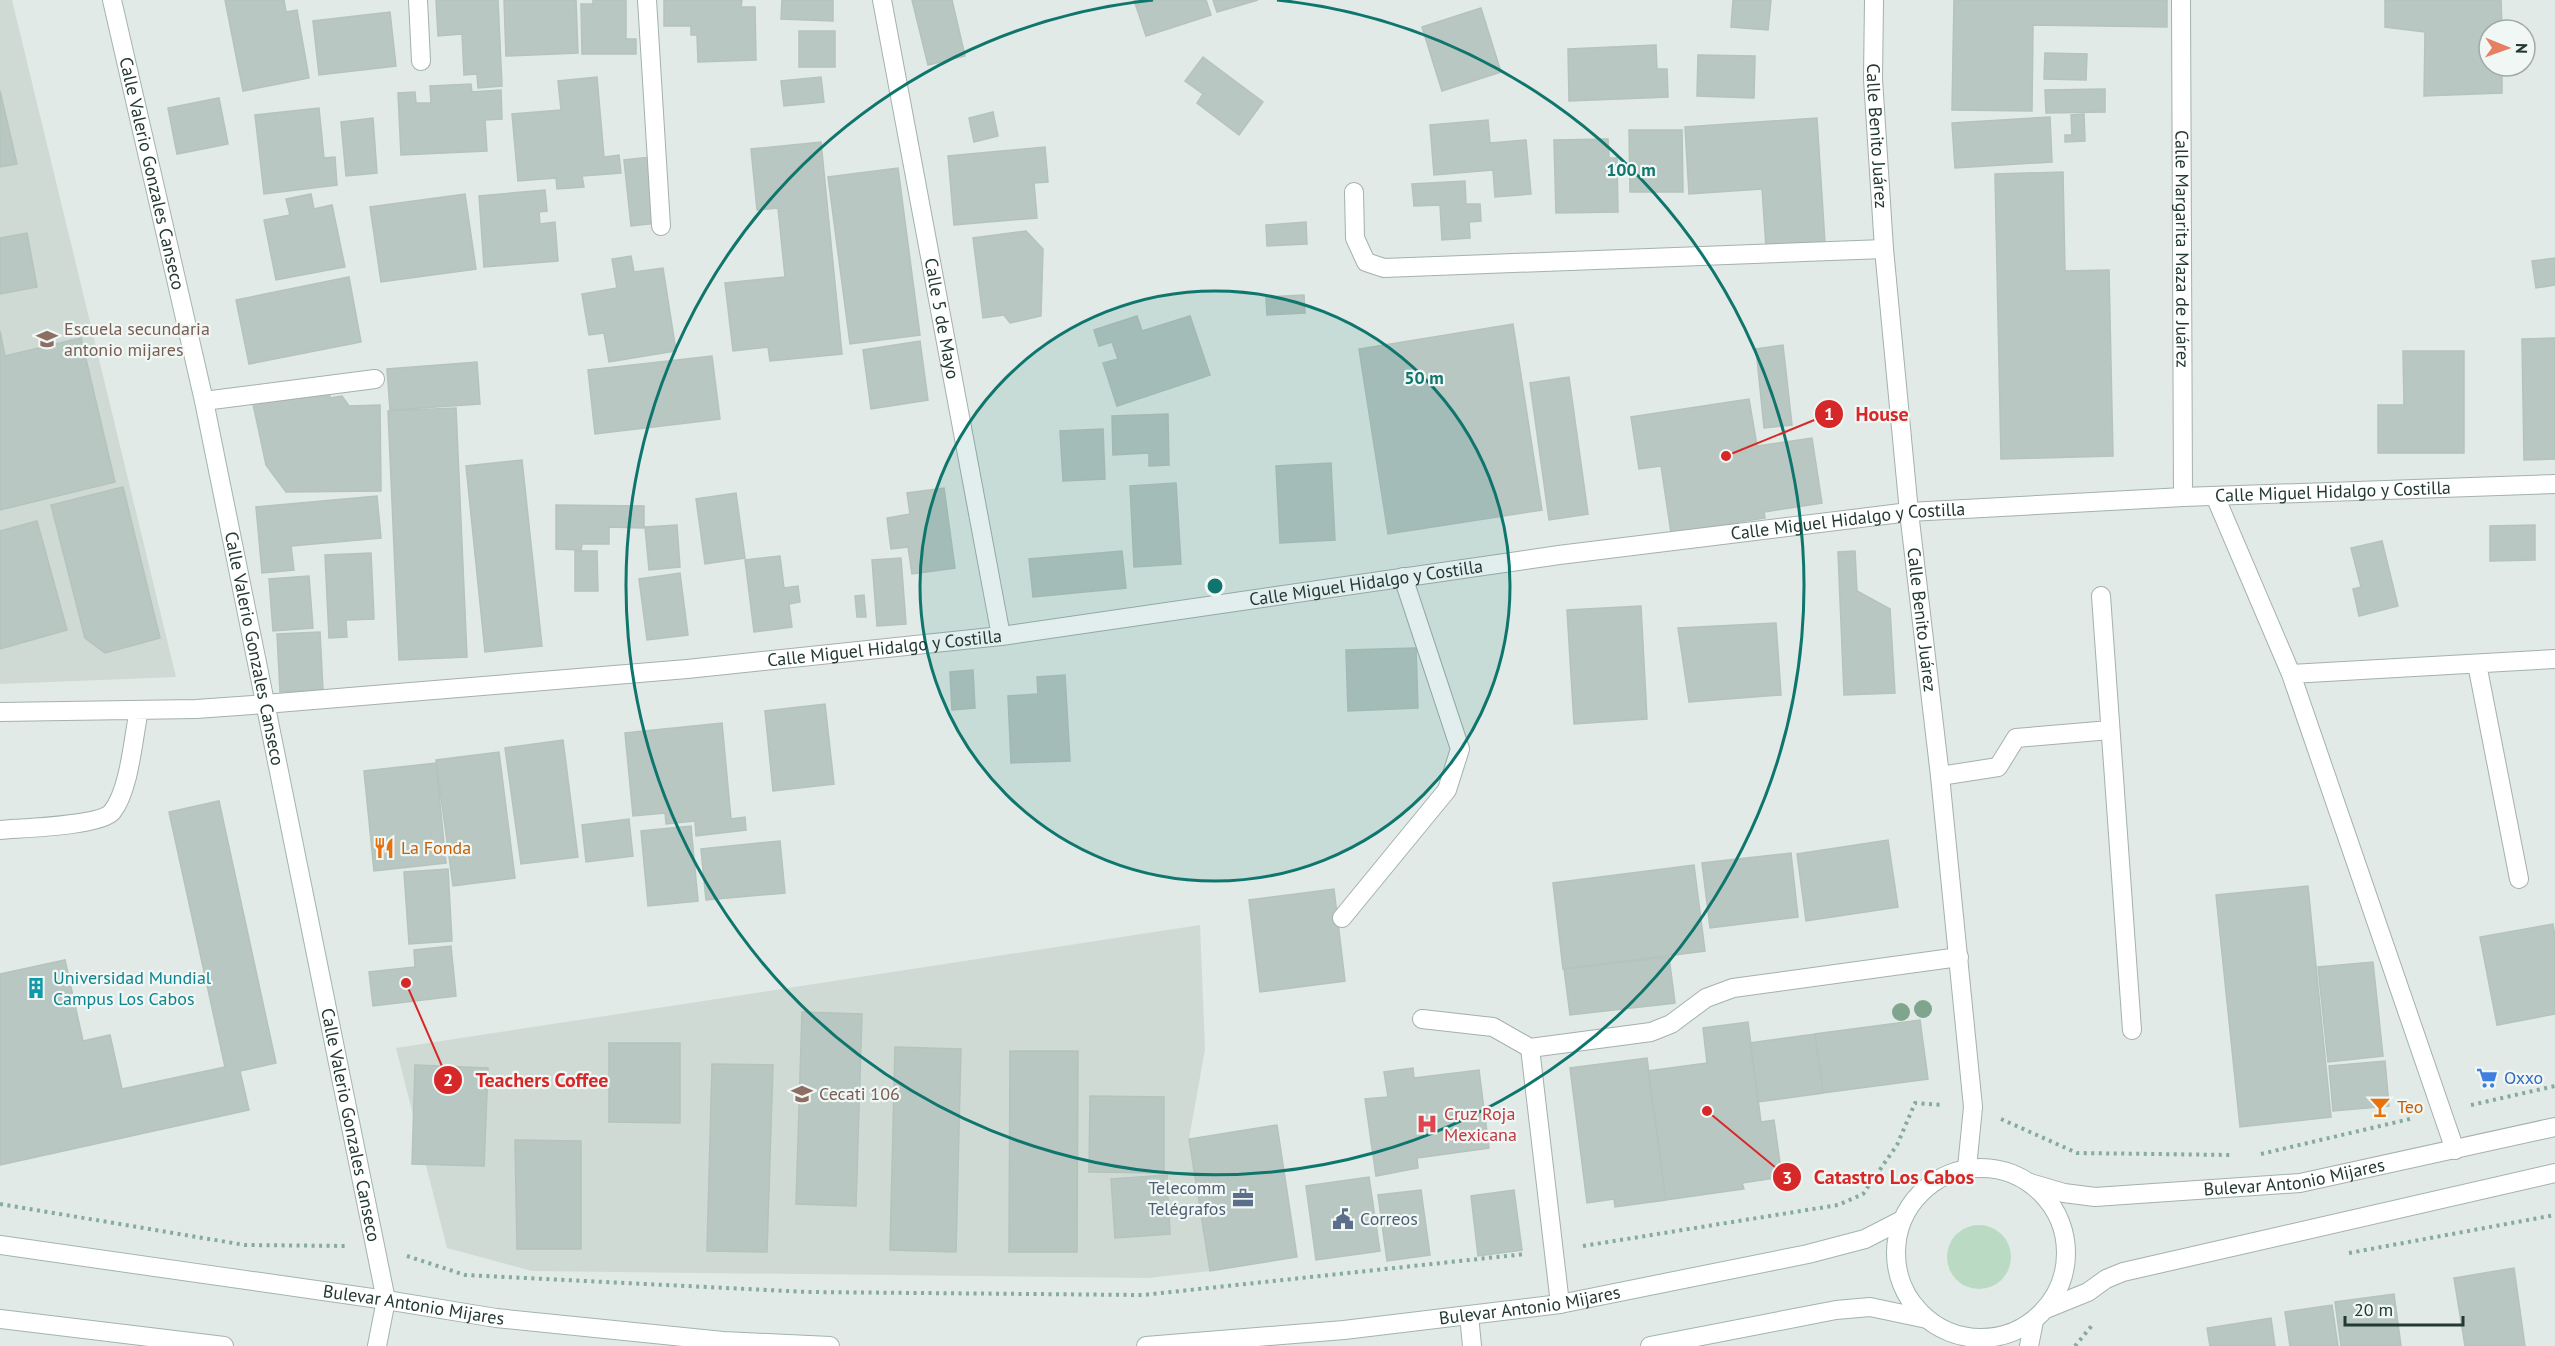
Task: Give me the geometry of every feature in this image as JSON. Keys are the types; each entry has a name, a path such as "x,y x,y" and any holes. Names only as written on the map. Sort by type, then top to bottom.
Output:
{"street":[{"name":"Calle Valerio Gonzales Canseco","path":"112,0 204,401 386,1300"},
{"path":"418,0 421,61"},
{"path":"647,0 661,226"},
{"name":"Calle 5 de Mayo","path":"882,0 1001,636"},
{"name":"Calle Benito Juárez","path":"1874,0 1873,79 1884,249 1909,512 1940,776 1973,1107 1967,1168"},
{"name":"Calle Margarita Maza de Juárez","path":"2181,0 2183,497"},
{"path":"1354,192 1355,238 1366,262 1384,268 1884,249"},
{"path":"204,401 375,379"},
{"name":"Calle Miguel Hidalgo y Costilla","path":"0,712 139,710 265,704 687,669 1001,636 1559,555 1909,512 2215,495 2555,484"},
{"path":"2215,495 2291,674 2455,1150"},
{"path":"1342,918 1447,790 1460,749 1403,577"},
{"path":"2101,596 2132,1030"},
{"path":"2291,674 2555,659"},
{"path":"2477,664 2519,879"},
{"path":"0,830 95,820 111,813 123,791 139,710"},
{"path":"1940,776 1998,766 2016,738 2110,730"},
{"path":"1422,1019 1493,1027 1530,1048 1651,1032 1671,1024 1706,998 1733,988 1959,957"},
{"path":"1530,1048 1560,1304"},
{"name":"Bulevar Antonio Mijares","path":"2030,1183 2064,1193 2095,1197 2300,1183 2555,1128"},
{"path":"1948,1346 1910,1299 1899,1274 1896,1246 1902,1220 1913,1201 1928,1186 1946,1175 1967,1168 1989,1167 2011,1172 2030,1183 2055,1209 2066,1243 2063,1278 2040,1315 2029,1346"},
{"path":"1650,1346 1836,1310 1870,1307 1930,1321 1953,1334 1977,1338 2001,1336 2123,1272 2555,1173"},
{"name":"Bulevar Antonio Mijares","path":"1146,1346 1344,1330 1560,1304 1808,1254 1865,1239 1902,1220"},
{"name":"Bulevar Antonio Mijares","path":"0,1245 496,1318 723,1341 830,1346"},
{"path":"377,1346 386,1300"},
{"path":"1469,1315 1472,1346"},
{"path":"0,1319 224,1346"}],"path":[{"path":"2252,1156 2555,1086"},
{"path":"0,1204 245,1245 375,1246 465,1275 807,1292 1132,1295 1554,1251 1838,1205 1863,1194 1897,1145 1915,1103 1973,1107 2077,1153 2240,1156"},
{"path":"2347,1254 2555,1215"},
{"path":"2074,1346 2101,1314"}],"shaded area":[{"name":"Escuela secundaria antonio mijares","path":"0,0 12,0 176,677 0,684"},
{"name":"Cecati 106","path":"1200,925 1205,1049 1189,1139 1210,1271 1148,1278 532,1271 447,1248 396,1048"}],"green space":[{"path":"1979,1225 1991,1227 2002,1234 2009,1245 2011,1257 2009,1269 2002,1280 1991,1287 1979,1289 1967,1287 1956,1280 1949,1269 1947,1257 1949,1245 1956,1234 1967,1227"}],"building":[{"path":"225,0 284,0 286,12 297,10 309,78 243,91"},
{"path":"436,0 498,0 502,86 478,88 477,74 464,75 462,34 438,36"},
{"path":"504,0 576,0 578,53 506,56"},
{"path":"593,0 626,0 626,39 636,39 636,54 582,54 581,4 593,4"},
{"path":"664,0 742,0 741,7 755,7 756,60 698,62 697,35 691,35 691,26 664,26"},
{"path":"782,0 833,0 833,21 781,19"},
{"path":"912,0 952,0 965,56 928,65"},
{"path":"1134,0 1206,0 1211,15 1146,36"},
{"path":"1213,0 1258,0 1217,12"},
{"path":"1733,0 1771,0 1768,30 1731,27"},
{"path":"1954,0 2167,0 2167,27 2033,25 2032,111 1952,110"},
{"path":"2385,0 2501,0 2502,18 2477,18 2477,78 2502,78 2502,93 2424,96 2425,32 2385,27"},
{"path":"1481,8 1501,72 1442,91 1422,27"},
{"path":"390,12 396,66 319,75 313,21"},
{"path":"799,31 835,31 835,67 799,67"},
{"path":"1656,45 1657,69 1667,69 1668,97 1569,101 1568,49"},
{"path":"2045,53 2087,54 2086,80 2044,79"},
{"path":"1698,55 1755,56 1754,98 1697,96"},
{"path":"1203,57 1263,102 1239,135 1197,103 1203,94 1185,81"},
{"path":"597,77 604,157 619,155 621,173 582,176 584,187 557,189 556,178 518,181 512,114 561,110 558,81"},
{"path":"821,77 824,102 784,106 781,81"},
{"path":"471,84 472,92 501,90 502,119 485,120 487,151 401,155 398,93 415,92 416,103 431,103 430,86"},
{"path":"2105,89 2105,112 2046,113 2045,90"},
{"path":"0,91 17,164 0,167"},
{"path":"219,98 228,144 177,154 168,108"},
{"path":"319,108 324,158 335,157 337,185 264,194 255,115"},
{"path":"993,112 998,136 974,142 969,118"},
{"path":"2084,114 2085,141 2065,142 2065,135 2072,135 2071,115"},
{"path":"2050,117 2052,162 1955,168 1952,123"},
{"path":"373,118 377,173 346,176 341,122"},
{"path":"1817,118 1825,243 1766,247 1762,189 1689,194 1685,127"},
{"path":"1488,120 1490,143 1526,140 1531,194 1495,197 1493,170 1434,175 1430,125"},
{"path":"1629,130 1682,130 1683,192 1630,192"},
{"path":"1608,139 1609,158 1617,158 1618,212 1556,213 1554,140"},
{"path":"821,142 842,354 770,361 768,347 733,351 725,283 785,277 778,208 757,210 751,149"},
{"path":"1045,147 1048,182 1034,183 1037,218 954,225 948,156"},
{"path":"651,157 657,223 631,226 624,160"},
{"path":"898,168 920,335 850,344 828,177"},
{"path":"2063,172 2065,271 2109,270 2113,456 2001,459 1995,174"},
{"path":"1465,181 1466,204 1480,204 1481,221 1469,222 1470,238 1442,240 1440,205 1414,206 1412,184"},
{"path":"545,190 547,211 539,212 540,224 555,222 558,261 484,267 479,196"},
{"path":"311,194 314,209 332,205 345,267 276,280 264,220 290,215 286,199"},
{"path":"465,194 476,269 381,282 370,207"},
{"path":"1306,222 1307,244 1267,246 1266,225"},
{"path":"1026,231 1043,249 1041,316 1010,323 1004,315 983,318 973,238"},
{"path":"27,233 37,287 0,294 0,238"},
{"path":"631,256 634,272 663,268 676,351 609,362 604,333 589,335 582,294 617,288 612,259"},
{"path":"2555,258 2555,285 2536,288 2532,261"},
{"path":"349,277 361,342 249,364 236,300"},
{"path":"1304,295 1305,313 1267,315 1266,297"},
{"path":"1137,316 1142,331 1190,316 1210,375 1117,406 1103,363 1118,359 1112,342 1099,346 1094,330"},
{"path":"1513,324 1542,510 1388,534 1359,349"},
{"path":"0,331 5,356 81,338 115,482 0,510"},
{"path":"2555,338 2555,459 2524,460 2522,339"},
{"path":"920,341 928,400 871,409 863,350"},
{"path":"1783,345 1792,425 1764,428 1756,349"},
{"path":"2403,351 2464,351 2464,453 2378,453 2378,405 2404,405"},
{"path":"712,356 720,419 595,434 588,370"},
{"path":"477,362 480,404 390,410 387,369"},
{"path":"1569,377 1588,514 1549,520 1530,383"},
{"path":"329,389 330,398 342,396 349,406 380,405 381,491 286,492 266,465 253,404"},
{"path":"1749,399 1757,446 1812,438 1822,503 1764,512 1765,518 1671,533 1661,466 1639,469 1631,417"},
{"path":"456,408 467,657 399,660 388,411"},
{"path":"1168,414 1169,465 1149,466 1149,453 1113,455 1112,416"},
{"path":"1103,429 1105,479 1063,481 1060,431"},
{"path":"522,460 542,646 485,652 466,466"},
{"path":"1331,463 1335,540 1280,543 1276,466"},
{"path":"1176,483 1181,564 1134,567 1130,486"},
{"path":"123,487 160,638 105,653 85,638 51,505"},
{"path":"944,488 955,568 912,574 908,547 891,549 887,518 910,514 907,493"},
{"path":"736,493 745,558 705,564 696,499"},
{"path":"377,496 381,538 291,546 294,570 262,573 256,507"},
{"path":"556,505 644,506 644,528 609,527 609,544 582,544 581,550 556,549"},
{"path":"37,521 67,630 0,649 0,531"},
{"path":"677,525 680,567 649,570 645,527"},
{"path":"2535,525 2535,560 2490,561 2490,526"},
{"path":"2382,541 2398,606 2359,616 2353,589 2361,587 2351,548"},
{"path":"575,551 597,551 598,591 575,591"},
{"path":"1122,551 1126,588 1033,597 1029,559"},
{"path":"1855,551 1857,591 1890,609 1895,693 1844,695 1838,552"},
{"path":"371,553 374,619 346,620 347,637 329,638 325,555"},
{"path":"780,556 784,588 798,586 800,602 789,604 792,627 754,632 745,560"},
{"path":"901,558 906,624 877,626 872,560"},
{"path":"680,573 688,635 647,640 639,579"},
{"path":"309,576 313,628 273,631 269,579"},
{"path":"864,595 866,617 857,617 855,596"},
{"path":"1641,606 1647,719 1574,724 1567,610"},
{"path":"1776,623 1781,695 1689,702 1678,628"},
{"path":"320,632 323,690 280,692 277,634"},
{"path":"1416,648 1418,708 1348,711 1346,650"},
{"path":"973,670 975,708 952,710 950,672"},
{"path":"1065,675 1070,761 1011,763 1008,696 1038,694 1037,677"},
{"path":"825,704 834,784 773,791 765,711"},
{"path":"722,723 731,819 745,817 746,830 696,836 695,821 666,824 665,813 633,816 625,733"},
{"path":"563,740 578,857 521,864 505,748"},
{"path":"499,752 515,878 453,886 436,760"},
{"path":"436,763 446,863 374,871 364,771"},
{"name":"Universidad Mundial Campus Los Cabos","path":"219,801 276,1063 240,1071 249,1110 0,1165 0,974 65,960 83,1041 110,1035 122,1089 225,1067 169,812"},
{"path":"629,819 633,856 586,862 582,825"},
{"path":"691,826 698,901 648,906 641,831"},
{"path":"1888,840 1898,907 1806,921 1797,854"},
{"path":"780,841 785,893 706,900 701,849"},
{"path":"1791,853 1798,917 1710,928 1702,863"},
{"path":"1694,865 1705,951 1563,969 1553,883"},
{"path":"448,869 452,941 409,944 404,872"},
{"path":"2308,886 2331,1117 2240,1127 2216,895"},
{"path":"1334,889 1345,981 1260,992 1249,900"},
{"path":"2553,924 2555,1014 2497,1025 2480,937"},
{"path":"451,946 456,996 373,1006 369,972 415,967 414,950"},
{"path":"1669,957 1675,1003 1570,1015 1564,969"},
{"path":"2373,962 2383,1056 2328,1062 2318,967"},
{"path":"802,1012 862,1014 856,1206 796,1204"},
{"path":"1920,1020 1928,1079 1823,1093 1815,1034"},
{"path":"1748,1022 1761,1122 1774,1120 1782,1177 1742,1183 1744,1189 1666,1200 1648,1071 1707,1063 1703,1028"},
{"path":"1815,1034 1823,1093 1758,1102 1750,1043"},
{"path":"609,1043 680,1043 680,1123 609,1122"},
{"path":"895,1047 961,1049 956,1252 890,1250"},
{"path":"1010,1051 1078,1051 1077,1252 1009,1252"},
{"path":"1647,1058 1666,1200 1615,1207 1614,1199 1587,1203 1570,1068"},
{"path":"2385,1061 2389,1106 2333,1111 2329,1066"},
{"path":"712,1064 773,1065 767,1252 707,1251"},
{"path":"415,1065 488,1068 484,1166 412,1164"},
{"name":"Cruz Roja Mexicana","path":"1413,1068 1414,1078 1479,1070 1489,1148 1417,1158 1418,1168 1376,1176 1365,1099 1388,1097 1384,1072"},
{"path":"1090,1096 1164,1097 1164,1173 1089,1172"},
{"name":"Telecomm Telégrafos","path":"1277,1125 1297,1257 1210,1271 1189,1139"},
{"path":"515,1140 581,1141 581,1249 517,1249"},
{"path":"1167,1175 1170,1234 1115,1238 1111,1179"},
{"name":"Correos","path":"1369,1177 1380,1251 1316,1260 1306,1186"},
{"path":"1421,1190 1430,1255 1387,1261 1378,1195"},
{"path":"1514,1190 1522,1250 1478,1256 1471,1196"},
{"path":"2514,1268 2525,1346 2465,1346 2454,1278"},
{"path":"2394,1294 2401,1346 2341,1346 2335,1302"},
{"path":"2332,1305 2338,1346 2290,1346 2285,1312"},
{"path":"2271,1318 2275,1346 2210,1346 2207,1328"}],"place":[{"name":"Escuela secundaria antonio mijares","path":"47,339"},
{"name":"House","path":"1726,456"},
{"name":"La Fonda","path":"384,848"},
{"name":"Teachers Coffee","path":"406,983"},
{"name":"Universidad Mundial Campus Los Cabos","path":"36,988"},
{"name":"Oxxo","path":"2487,1078"},
{"name":"Cecati 106","path":"802,1094"},
{"name":"Teo","path":"2380,1107"},
{"name":"Catastro Los Cabos","path":"1707,1111"},
{"name":"Cruz Roja Mexicana","path":"1427,1124"},
{"name":"Telecomm Telégrafos","path":"1243,1198"},
{"name":"Correos","path":"1343,1219"}]}
